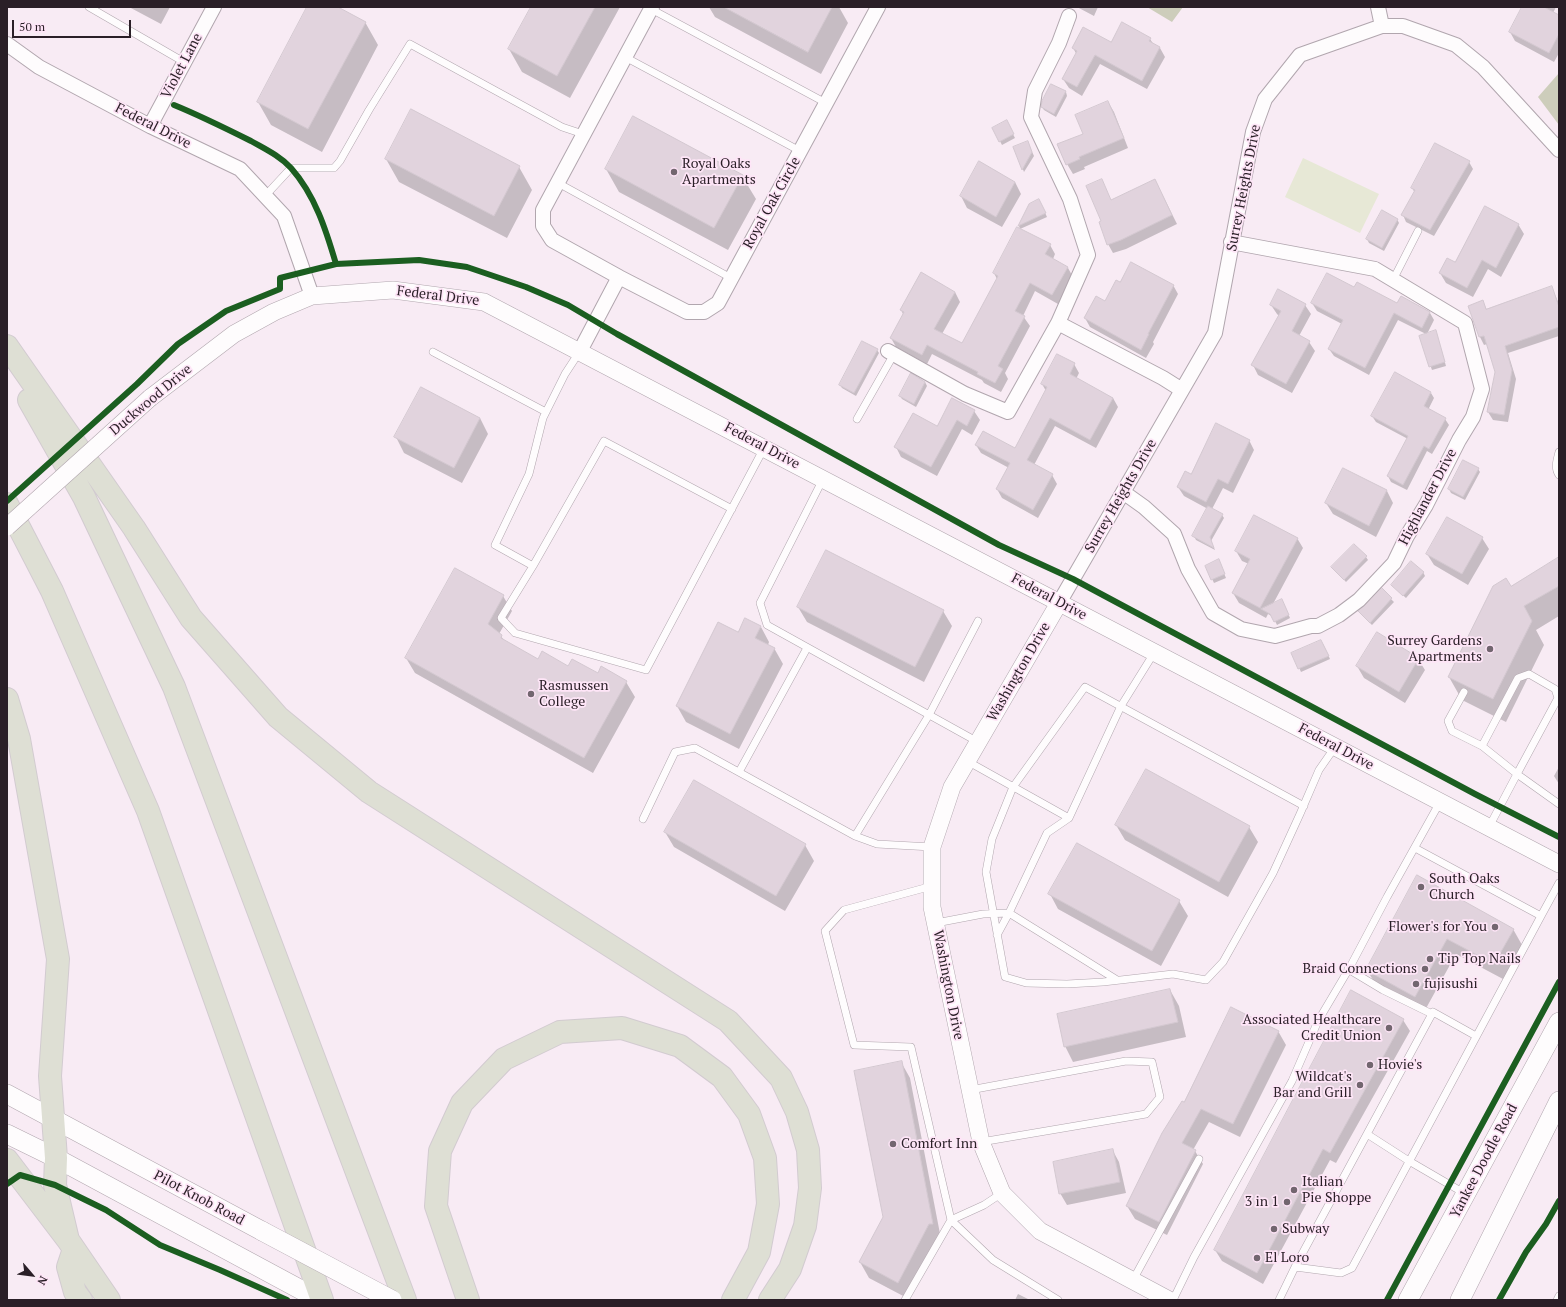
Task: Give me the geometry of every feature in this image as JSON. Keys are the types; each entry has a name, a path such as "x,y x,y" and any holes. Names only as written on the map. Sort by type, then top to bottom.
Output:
{"highway":[{"path":"7,346 134,528 191,618 278,717 369,792 728,1021 781,1078 798,1112 808,1150 810,1188 805,1226 790,1269 770,1300"},
{"path":"7,360 84,497 174,687 405,1300"},
{"path":"7,504 52,591 148,811 321,1300"},
{"path":"7,699 19,739 58,959 50,1076 56,1158 55,1185 71,1244 68,1267 75,1292 80,1300"},
{"path":"468,1300 436,1206 440,1151 462,1103 504,1059 560,1032 622,1028 680,1046 722,1077 749,1114 766,1158 768,1204 759,1252 733,1300"},
{"path":"7,1160 71,1244 108,1300"}],"main road":[{"name":"Yankee Doodle Road","path":"1408,1300 1559,1022"},
{"name":"Pilot Knob Road","path":"7,1094 392,1300"},
{"path":"1460,1300 1559,1102"},
{"path":"7,1134 56,1158 321,1300"}],"street":[{"name":"Violet Lane","path":"150,126 214,7"},
{"name":"Royal Oak Circle","path":"651,8 543,210 543,226 552,240 619,277 687,312 704,312 718,302 878,7"},
{"path":"1378,7 1382,26"},
{"path":"891,352 965,394 1008,412 1058,323 1088,255 1070,199 1031,117 1035,91 1059,43 1069,16"},
{"name":"Surrey Heights Drive","path":"1059,602 1215,333 1231,255 1231,242 1253,132 1265,99 1300,55 1382,26 1403,26 1456,45 1483,67 1559,150"},
{"name":"Federal Drive","path":"7,44 39,67 150,126 240,169 284,216 312,296 393,290 484,302 1559,864"},
{"name":"Highlander Drive","path":"1123,492 1144,507 1174,534 1188,569 1213,613 1242,629 1275,636 1312,626 1318,626 1339,615 1359,600 1394,563 1407,536 1426,505 1459,440 1473,417 1482,389 1465,323 1375,269 1231,242"},
{"path":"580,351 619,277"},
{"name":"Duckwood Drive","path":"7,527 150,398 234,334 274,312 312,296"},
{"path":"1058,323 1163,378 1182,390"},
{"name":"Washington Drive","path":"1059,602 952,788 932,847 932,906 981,1142 1002,1193 1040,1231 1169,1300"}],"lane":[{"path":"89,7 184,62"},
{"path":"651,8 826,103"},
{"path":"265,196 291,168 334,168 340,161 369,110 410,44 562,127 583,134"},
{"path":"625,57 800,151"},
{"path":"558,183 731,278"},
{"path":"1394,280 1418,231"},
{"path":"533,566 495,545 529,474 543,418 565,374 580,351"},
{"path":"433,352 546,412"},
{"path":"857,419 891,352"},
{"path":"732,509 604,441 533,566 501,618 515,634 646,670 732,509 764,448"},
{"path":"1559,452 1556,464 1557,473 1559,475"},
{"path":"823,478 760,603 767,626 978,742"},
{"path":"855,836 929,715 978,621"},
{"path":"739,772 807,648"},
{"path":"997,935 1047,833 1069,818 1121,706 1154,652"},
{"path":"1482,746 1518,678 1528,674 1555,689 1558,698 1488,827"},
{"path":"1304,806 1085,686 1013,787 992,839 986,872 992,914 1005,977 1026,983 1067,984 1173,974 1206,980 1223,962 1227,955 1272,873 1304,806 1319,770 1335,747"},
{"path":"1464,692 1448,721 1452,731 1482,746 1559,804"},
{"path":"643,819 675,752 696,748 855,836 877,844 932,847"},
{"path":"967,761 1069,818"},
{"path":"1173,1300 1194,1257 1292,1081 1318,1021 1348,970 1440,802"},
{"path":"1415,848 1541,916"},
{"path":"1295,1267 1341,1273 1352,1268 1559,883"},
{"path":"932,886 844,910 825,931 854,1045 911,1047 951,1220 993,1260 1058,1300"},
{"path":"936,923 984,914 1009,913 1117,980"},
{"path":"1348,970 1383,990 1432,1014 1433,1012 1476,1036"},
{"path":"1280,1300 1295,1267 1432,1014"},
{"path":"970,1090 1126,1061 1152,1062 1160,1097 1146,1114 981,1142"},
{"path":"1367,1134 1409,1161 1466,1194"},
{"path":"1133,1281 1199,1159"},
{"path":"905,1300 951,1220 984,1205 1002,1193"},
{"path":"1557,1300 1559,1296"}],"green space":[{"path":"1147,7 1183,7 1172,22"},
{"path":"1559,73 1559,125 1538,97"},
{"path":"1303,158 1379,194 1360,233 1285,197"}],"building":[{"path":"307,7 338,7 366,22 308,129 257,102"},
{"path":"531,7 595,7 557,76 508,49"},
{"path":"724,7 832,7 808,52"},
{"path":"1522,7 1544,7 1559,15 1559,34 1549,53 1509,32"},
{"path":"1122,22 1151,38 1149,41 1160,47 1142,81 1095,55 1077,87 1062,79 1077,51 1072,48 1083,27 1111,42"},
{"path":"1051,84 1066,91 1054,114 1041,107 1042,101"},
{"path":"1108,101 1124,138 1079,157 1080,159 1066,165 1057,144 1083,134 1075,115"},
{"path":"411,109 520,166 494,216 385,159"},
{"name":"Royal Oaks Apartments","path":"633,116 743,175 714,228 605,169"},
{"path":"1007,120 1014,134 999,142 992,128"},
{"path":"1028,141 1032,152 1022,170 1013,147"},
{"path":"1435,143 1470,161 1430,230 1401,215 1415,190 1411,188"},
{"path":"979,161 1015,182 996,217 960,196"},
{"path":"1102,179 1111,200 1155,179 1172,215 1121,240 1107,245 1099,222 1101,221 1086,186"},
{"path":"1039,199 1046,213 1018,226 1029,204"},
{"path":"1485,206 1519,224 1496,268 1482,260 1467,288 1439,273 1447,258 1455,262"},
{"path":"1382,210 1398,219 1382,248 1366,239"},
{"path":"1017,227 1051,244 1045,254 1068,267 1052,295 1030,283 1015,311 1025,316 998,366 1003,369 995,383 977,374 978,372 927,345 922,355 890,338 904,312 900,310 921,272 955,292 934,329 962,343 998,276 993,273"},
{"path":"1131,262 1174,285 1141,350 1084,318 1096,296 1105,301 1116,280 1120,282"},
{"path":"1327,273 1354,287 1357,282 1397,303 1401,296 1430,312 1422,328 1394,313 1365,368 1328,349 1343,320 1311,303"},
{"path":"1552,286 1559,307 1559,327 1505,346 1512,370 1504,415 1487,412 1495,372 1484,336 1479,337 1468,306 1483,300 1486,309"},
{"path":"1278,289 1306,304 1292,331 1310,341 1286,384 1251,365 1281,311 1270,305"},
{"path":"1436,330 1445,362 1429,367 1419,336"},
{"path":"862,341 878,349 854,393 839,385"},
{"path":"1057,354 1075,363 1070,374 1113,398 1090,440 1050,418 1027,460 1053,474 1033,510 996,489 1010,463 975,445 983,431 1015,448 1047,387 1041,384"},
{"path":"1395,372 1431,392 1424,406 1446,418 1429,449 1424,446 1403,485 1387,476 1408,436 1371,416"},
{"path":"911,373 925,382 914,404 899,396"},
{"path":"421,387 480,418 454,468 394,437"},
{"path":"952,398 975,410 967,426 957,420 931,467 894,447 913,413 937,426"},
{"path":"1216,423 1250,440 1228,484 1218,479 1206,502 1177,487 1185,471 1191,474"},
{"path":"1463,460 1479,468 1463,497 1448,489"},
{"path":"1343,468 1387,490 1369,526 1325,503"},
{"path":"1208,506 1223,514 1210,537 1214,548 1192,536"},
{"path":"1254,515 1298,538 1260,608 1232,593 1250,559 1235,551"},
{"path":"1447,517 1483,537 1462,574 1426,554"},
{"path":"1354,544 1367,556 1344,580 1331,567"},
{"path":"826,550 944,610 915,667 797,607"},
{"name":"Surrey Gardens Apartments","path":"1559,557 1559,586 1524,606 1532,621 1493,699 1448,677 1493,586 1506,578 1511,586"},
{"path":"1219,559 1225,574 1211,580 1205,566"},
{"path":"1411,561 1424,572 1403,596 1391,585"},
{"path":"455,568 504,595 488,624 502,635 501,638 538,659 542,651 568,666 572,659 598,673 601,666 627,681 584,758 405,658"},
{"path":"1382,588 1392,598 1370,623 1358,611"},
{"path":"1282,599 1289,615 1274,622 1270,614 1261,609"},
{"path":"745,618 761,626 755,638 775,648 730,734 676,706 718,622 738,632"},
{"path":"1377,632 1419,658 1399,692 1356,666"},
{"path":"1321,640 1329,656 1298,669 1291,653"},
{"path":"1146,769 1250,826 1219,882 1115,825"},
{"path":"694,780 806,844 776,896 664,832"},
{"path":"1077,843 1180,900 1152,951 1048,894"},
{"path":"1417,875 1514,929 1494,964 1447,939 1415,997 1366,970"},
{"path":"1170,989 1178,1022 1064,1047 1057,1014"},
{"path":"1351,990 1404,1019 1330,1153 1323,1149 1257,1273 1214,1250"},
{"path":"1231,1007 1279,1031 1233,1124 1201,1109 1182,1143 1196,1150 1159,1222 1126,1206 1162,1133 1182,1101 1184,1102"},
{"name":"Comfort Inn","path":"902,1061 933,1224 929,1224 898,1283 859,1262 883,1217 854,1071"},
{"path":"1113,1149 1120,1182 1059,1194 1053,1162"}],"cycle path":[{"path":"174,105 251,141 287,164 307,190 319,213 336,264"},
{"path":"7,501 137,384 178,344 226,311 280,289 280,278 336,264 419,260 467,267 526,287 568,305 617,334 999,545 1073,579 1475,794 1559,837"},
{"path":"1387,1300 1559,982"},
{"path":"7,1184 20,1175 55,1185 106,1210 160,1245 287,1300"},
{"path":"1499,1300 1526,1252 1546,1224 1559,1201"}],"place":[{"name":"Royal Oaks Apartments","path":"674,172"},
{"name":"Surrey Gardens Apartments","path":"1490,649"},
{"name":"Rasmussen College","path":"531,694"},
{"name":"South Oaks Church","path":"1421,887"},
{"name":"Flower's for You","path":"1495,927"},
{"name":"Tip Top Nails","path":"1430,959"},
{"name":"Braid Connections","path":"1425,969"},
{"name":"fujisushi","path":"1416,984"},
{"name":"Associated Healthcare Credit Union","path":"1389,1028"},
{"name":"Hovie's","path":"1370,1065"},
{"name":"Wildcat's Bar and Grill","path":"1360,1085"},
{"name":"Comfort Inn","path":"893,1144"},
{"name":"Italian Pie Shoppe","path":"1294,1190"},
{"name":"3 in 1","path":"1287,1202"},
{"name":"Subway","path":"1274,1229"},
{"name":"El Loro","path":"1257,1258"}]}
